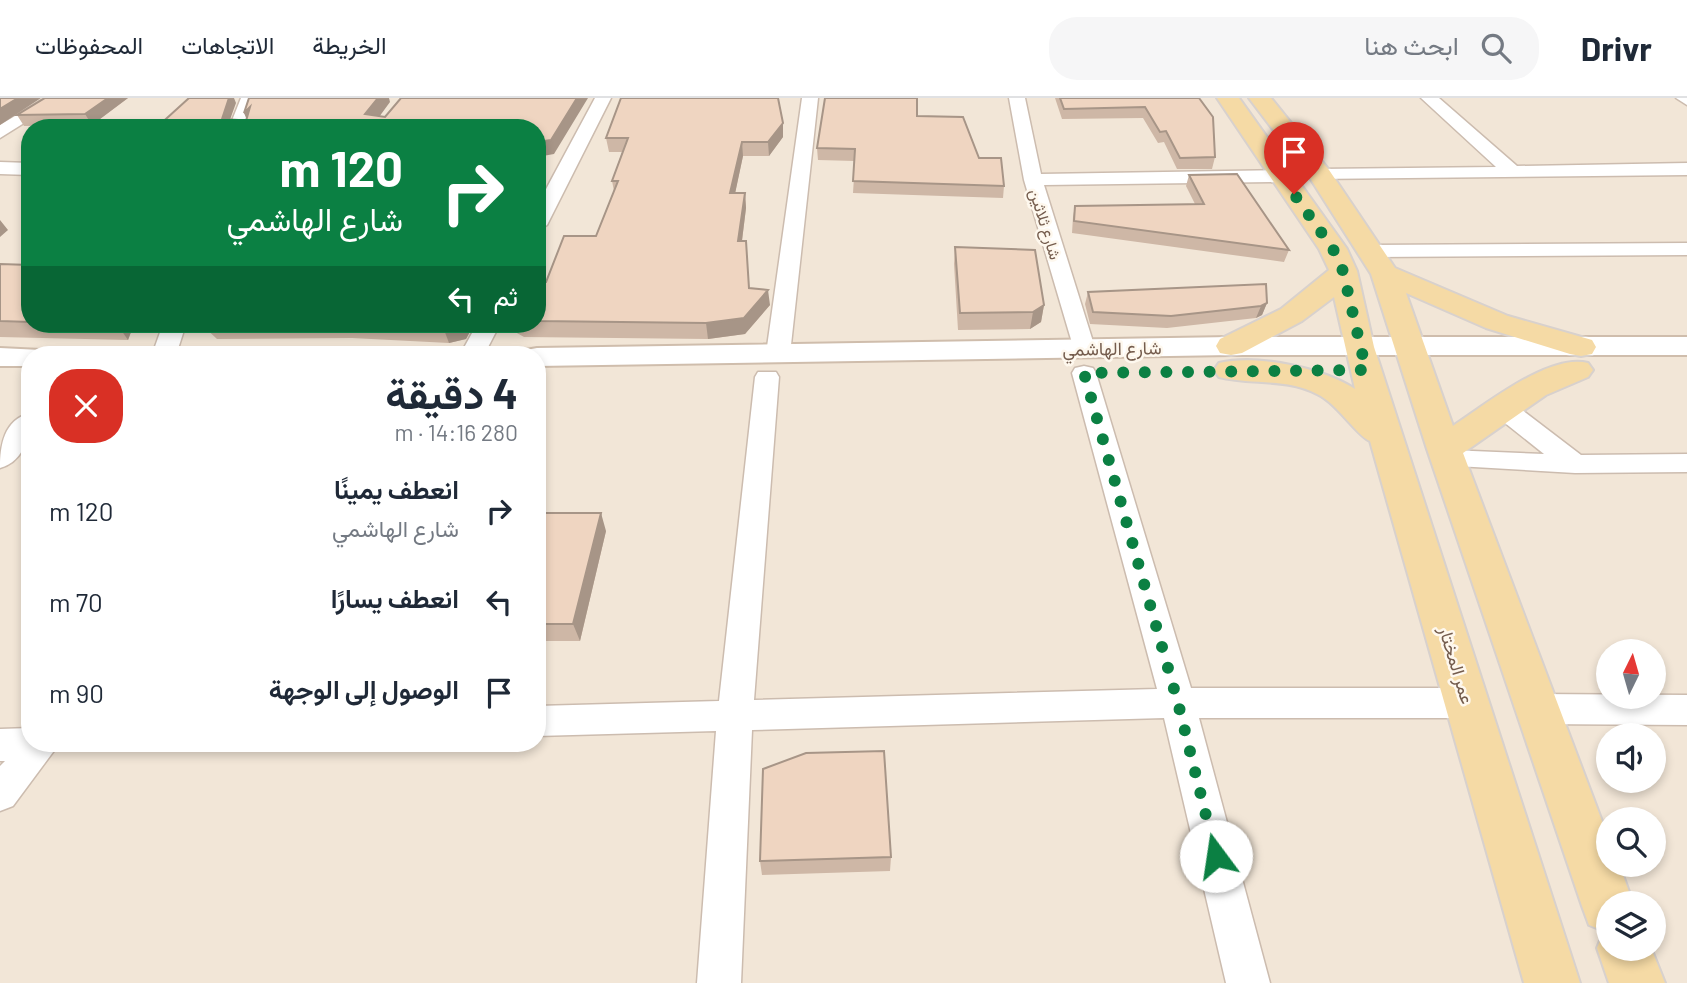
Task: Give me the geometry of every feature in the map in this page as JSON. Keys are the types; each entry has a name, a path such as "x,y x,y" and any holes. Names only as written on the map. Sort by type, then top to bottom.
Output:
{"main road":[{"name":"عمر المختار","path":"1228,98 1333,249 1343,271 1363,358 1552,983"},
{"path":"1260,98 1320,174 1379,262 1535,709 1602,891"},
{"path":"1379,262 1497,321 1579,358"},
{"path":"1231,358 1324,294 1343,271"},
{"name":"شارع الهاشمي","path":"546,379 772,366 1231,358 1579,358 1687,346"},
{"path":"0,357 21,357"},
{"name":"شارع الهاشمي","path":"546,357 772,366"},
{"path":"1231,358 1324,383 1344,393 1358,405 1390,447"},
{"name":"شارع الهاشمي","path":"1579,358 1687,369"},
{"path":"1446,454 1504,409 1579,358"},
{"path":"0,382 21,382"},
{"path":"1629,961 1637,983"}],"street":[{"path":"22,119 56,98"},
{"path":"242,119 249,98"},
{"path":"546,208 603,98"},
{"path":"719,983 735,713 772,366 810,98"},
{"name":"شارع ثلاثين","path":"1017,98 1033,180 1178,703 1248,983"},
{"path":"1429,98 1513,172"},
{"path":"0,133 21,120"},
{"path":"548,163 569,163"},
{"path":"0,168 21,169"},
{"path":"1320,174 1687,169"},
{"path":"1033,180 1281,176"},
{"path":"1379,262 1687,249"},
{"path":"1504,409 1575,464"},
{"path":"0,459 21,432"},
{"path":"1446,454 1575,464 1687,463"},
{"path":"546,721 735,713 1178,703 1468,703"},
{"path":"1535,709 1687,710"},
{"path":"0,746 21,745"},
{"path":"0,794 34,752"}],"shaded area":[{"path":"0,98 1687,98 1687,983 0,983"}],"building":[{"path":"0,98 18,98 0,109"},
{"path":"45,98 108,98 85,114 17,115"},
{"path":"189,98 229,98 222,119 166,119"},
{"path":"249,98 378,98 365,114 385,117 401,98 577,98 551,140 546,141 546,119 247,119 250,107 244,113"},
{"path":"621,98 778,98 783,123 768,142 742,142 730,193 745,193 738,241 746,241 749,288 768,290 744,318 706,323 546,321 546,282 564,236 596,236 618,181 612,181 628,138 606,138"},
{"path":"825,98 917,98 917,116 963,117 979,158 1001,158 1004,186 853,181 855,149 817,148"},
{"path":"1060,98 1199,98 1213,117 1215,157 1180,158 1166,131 1160,132 1145,107 1064,109"},
{"path":"1237,174 1289,250 1074,221 1075,206 1204,204 1189,175"},
{"path":"955,247 1035,250 1044,305 1033,312 960,313"},
{"path":"0,264 21,265 21,322 0,321"},
{"path":"1266,284 1267,303 1261,306 1171,316 1093,312 1088,292"},
{"path":"546,513 601,513 573,624 546,624"},
{"path":"884,751 891,857 760,861 763,769 806,753"}],"route":[{"path":"1216,856 1178,703 1084,373 1251,369 1366,370 1343,271 1333,249 1294,194"}]}
